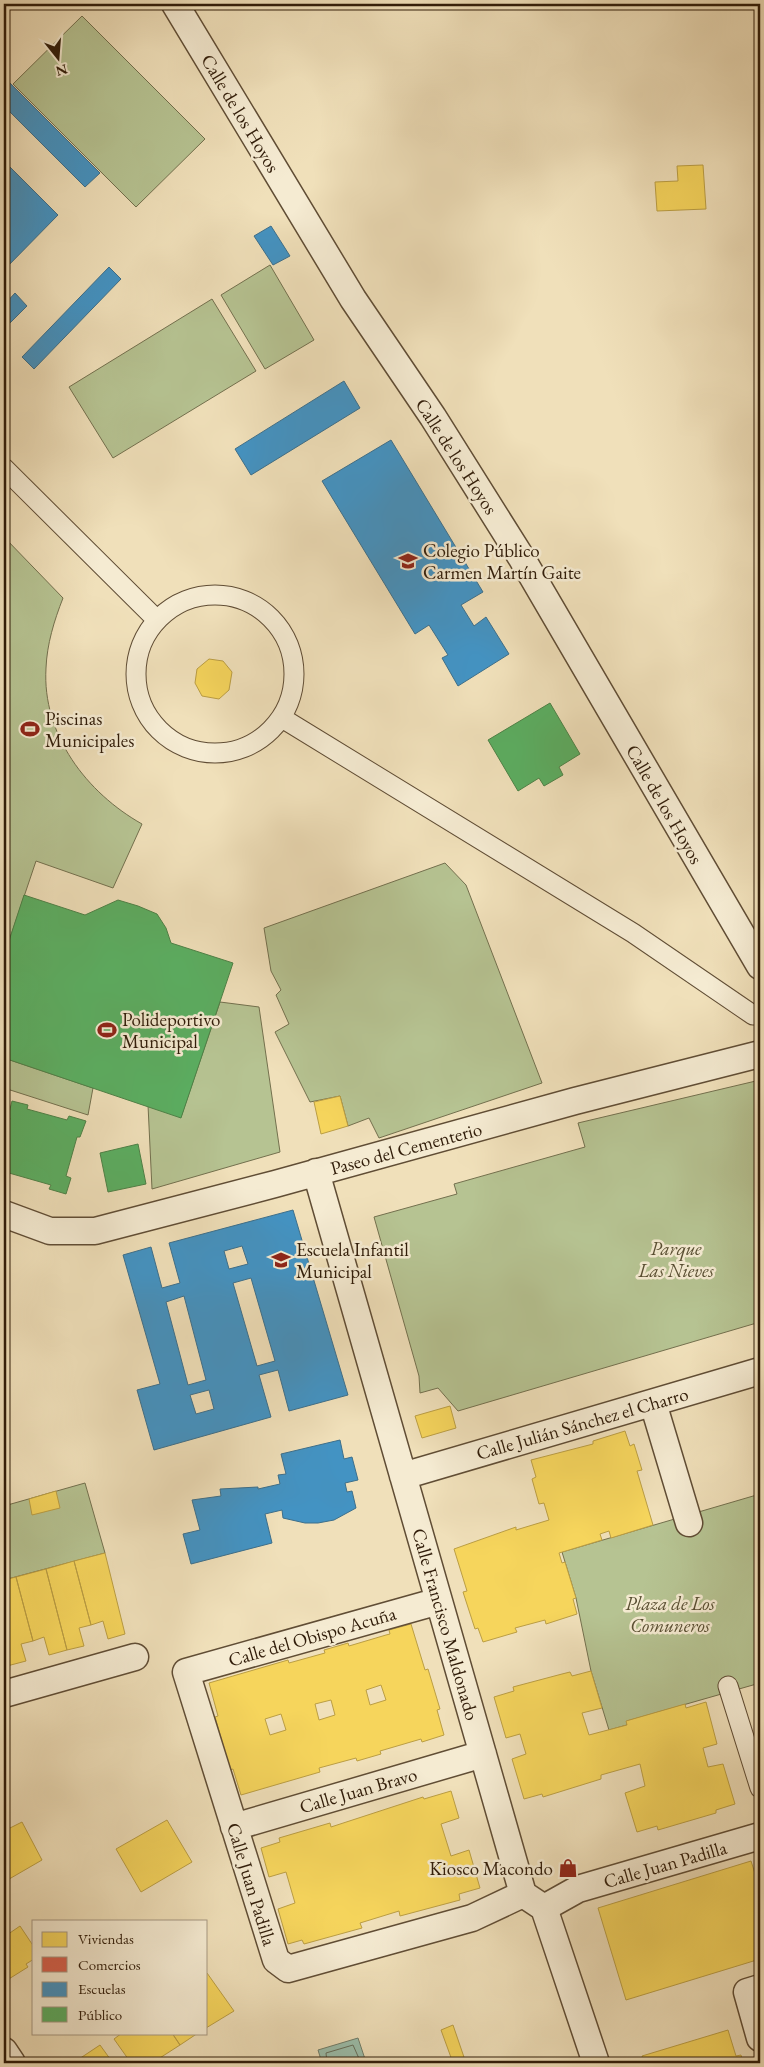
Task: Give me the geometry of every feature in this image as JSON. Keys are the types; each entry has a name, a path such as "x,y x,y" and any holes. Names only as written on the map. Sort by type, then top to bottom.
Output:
{"street":[{"name":"Calle de los Hoyos","path":"175,4 353,299 433,417 521,557 760,966"},
{"path":"4,468 157,620"},
{"path":"228,595 248,601 264,611 279,625 288,642 294,661 293,690 282,718 271,731 258,741 242,749 225,753 206,753 187,748 170,739 155,726 144,710 137,692 135,673 138,654 145,635 157,620 172,607 189,598 228,595"},
{"path":"282,718 633,933 753,1015"},
{"name":"Paseo del Cementerio","path":"4,1214 50,1231 95,1231 575,1101 760,1054"},
{"name":"Calle Francisco Maldonado","path":"316,1172 523,1894"},
{"name":"Calle Julián Sánchez el Charro","path":"403,1476 760,1371"},
{"path":"653,1403 689,1523"},
{"name":"Calle del Obispo Acuña","path":"186,1672 439,1601"},
{"path":"4,1694 135,1657"},
{"name":"Calle Juan Padilla","path":"186,1672 276,1960 288,1969 472,1918 523,1894"},
{"path":"728,1686 760,1788"},
{"name":"Calle Juan Bravo","path":"234,1827 483,1754"},
{"name":"Calle Juan Padilla","path":"544,1908 578,1890 760,1836"},
{"path":"523,1894 544,1908 596,2063"},
{"path":"760,1988 747,1992 760,2038"},
{"path":"4,2051 12,2063"}],"green space":[{"path":"82,16 205,139 136,207 13,84"},
{"path":"270,265 314,340 265,369 221,295"},
{"path":"212,299 256,371 113,458 69,387"},
{"name":"Piscinas Municipales","path":"4,537 63,598 52,633 46,668 47,693 60,739 86,779 103,796 142,824 113,888 36,861 4,956"},
{"path":"445,863 466,885 542,1083 379,1138 369,1118 348,1126 340,1096 310,1102 275,1032 289,1024 276,995 281,990 271,971 264,928"},
{"path":"220,1002 259,1007 280,1152 152,1189 148,1105 181,1117"},
{"path":"4,1058 93,1088 88,1115 4,1088"},
{"name":"Parque Las Nieves","path":"760,1080 760,1322 458,1411 438,1388 420,1393 419,1376 374,1217 457,1194 454,1184 585,1147 578,1123"},
{"path":"85,1483 105,1553 4,1580 4,1506"},
{"name":"Plaza de Los Comuneros","path":"760,1494 760,1683 627,1721 627,1725 609,1730 591,1671 576,1598 562,1552"}],"water":[{"path":"358,2038 366,2062 322,2063 318,2050"}],"building: Viviendas":[{"path":"703,165 706,209 657,211 655,182 678,181 677,166"},
{"path":"209,659 223,661 232,672 229,690 219,699 202,696 195,683 197,669"},
{"path":"340,1096 348,1126 321,1134 314,1102"},
{"path":"450,1406 456,1428 422,1438 415,1416"},
{"path":"625,1431 630,1446 634,1444 642,1470 637,1471 653,1525 611,1538 609,1531 600,1534 602,1540 559,1553 562,1563 565,1562 576,1598 573,1599 577,1614 546,1624 545,1620 515,1628 517,1632 483,1642 478,1628 475,1629 463,1592 467,1591 454,1549 516,1527 516,1530 549,1520 544,1503 539,1504 532,1479 536,1477 531,1460 593,1444 593,1441"},
{"path":"56,1491 60,1508 32,1515 29,1499"},
{"path":"105,1553 125,1634 108,1639 103,1621 91,1625 74,1561"},
{"path":"74,1561 91,1625 79,1628 84,1646 67,1650 46,1569"},
{"path":"46,1569 67,1650 49,1655 44,1637 33,1641 16,1577"},
{"path":"16,1577 33,1641 21,1644 26,1661 7,1666 4,1654 4,1580"},
{"path":"411,1624 425,1670 428,1669 440,1709 437,1710 444,1735 422,1742 421,1739 380,1751 381,1754 357,1761 356,1758 319,1768 320,1772 241,1795 233,1769 230,1770 215,1717 218,1716 209,1683 288,1660 289,1663 325,1653 324,1650 348,1643 349,1646 390,1634 389,1630","holes":["381,1685 386,1700 370,1705 366,1690","331,1700 335,1715 319,1720 315,1704","281,1714 286,1730 270,1735 265,1719"]},
{"path":"591,1671 602,1708 582,1713 589,1735 627,1725 626,1721 685,1704 686,1708 706,1702 717,1744 703,1748 708,1767 723,1764 735,1804 716,1810 716,1813 658,1830 657,1826 637,1832 625,1793 645,1786 640,1764 601,1775 601,1779 543,1797 542,1794 524,1799 512,1759 526,1754 520,1734 506,1738 494,1697 514,1691 513,1687 570,1672 572,1676"},
{"path":"451,1791 459,1818 441,1824 451,1856 469,1850 480,1888 459,1894 460,1900 400,1916 399,1911 360,1923 362,1928 304,1944 302,1940 288,1944 278,1909 295,1903 286,1872 269,1877 261,1848 280,1842 279,1838 330,1823 331,1827 423,1797 424,1799"},
{"path":"167,1820 192,1862 141,1892 116,1849"},
{"path":"22,1822 42,1860 4,1882 4,1831"},
{"path":"751,1861 760,1889 760,1959 626,2000 598,1908"},
{"path":"20,1926 32,1944 32,1960 26,1964 28,1967 4,1982 4,1937"},
{"path":"208,1974 234,2011 208,2027"},
{"path":"453,2025 466,2063 453,2063 441,2030"},
{"path":"728,2030 736,2056 741,2055 743,2063 738,2063 737,2058 731,2060 732,2063 645,2063 642,2056"},
{"path":"121,2034 173,2034 180,2045 152,2063 131,2063 114,2039"},
{"path":"173,2034 196,2034 180,2045"},
{"path":"100,2045 113,2063 73,2063"}],"building: Comercios":[{"name":"Kiosco Macondo","path":"572,1861 575,1872 565,1876 561,1865"}],"building: Escuelas":[{"path":"4,77 100,173 85,187 4,106"},
{"path":"4,161 58,215 4,270"},
{"path":"271,226 290,256 273,265 254,236"},
{"path":"109,267 121,279 34,369 22,357"},
{"path":"15,293 27,306 4,329 4,305"},
{"path":"344,381 360,408 251,475 235,449"},
{"path":"391,440 483,592 461,605 474,626 486,617 509,654 458,686 442,658 448,655 429,625 415,634 322,481"},
{"path":"293,1210 348,1395 289,1411 278,1370 259,1375 271,1417 154,1450 137,1390 160,1384 123,1255 151,1247 162,1288 180,1283 169,1243","holes":["242,1246 248,1264 229,1269 224,1251","251,1278 275,1361 257,1366 233,1283","184,1296 206,1380 188,1385 166,1302","209,1390 214,1409 196,1414 190,1395"]},
{"path":"340,1440 344,1459 352,1457 358,1480 345,1483 347,1492 352,1491 356,1508 334,1520 318,1523 305,1523 283,1518 282,1510 265,1514 272,1543 191,1564 183,1534 200,1530 192,1500 221,1496 220,1489 258,1487 258,1489 280,1484 278,1475 286,1474 281,1454"}],"building: Público":[{"path":"550,703 580,754 559,767 563,775 544,786 539,778 518,791 488,740"},
{"name":"Polideportivo Municipal","path":"24,895 85,915 118,900 138,906 157,914 166,928 171,943 233,963 181,1118 4,1058 4,956"},
{"path":"12,1101 28,1105 27,1109 67,1120 69,1116 86,1121 80,1137 77,1137 66,1176 71,1178 66,1194 49,1189 51,1185 9,1173 8,1178 4,1177 4,1143"},
{"path":"138,1144 146,1184 108,1192 100,1153"}],"place":[{"name":"Colegio Público Carmen Martín Gaite","path":"408,561"},
{"name":"Piscinas Municipales","path":"30,729"},
{"name":"Polideportivo Municipal","path":"107,1030"},
{"name":"Escuela Infantil Municipal","path":"281,1260"},
{"name":"Kiosco Macondo","path":"568,1868"}]}
